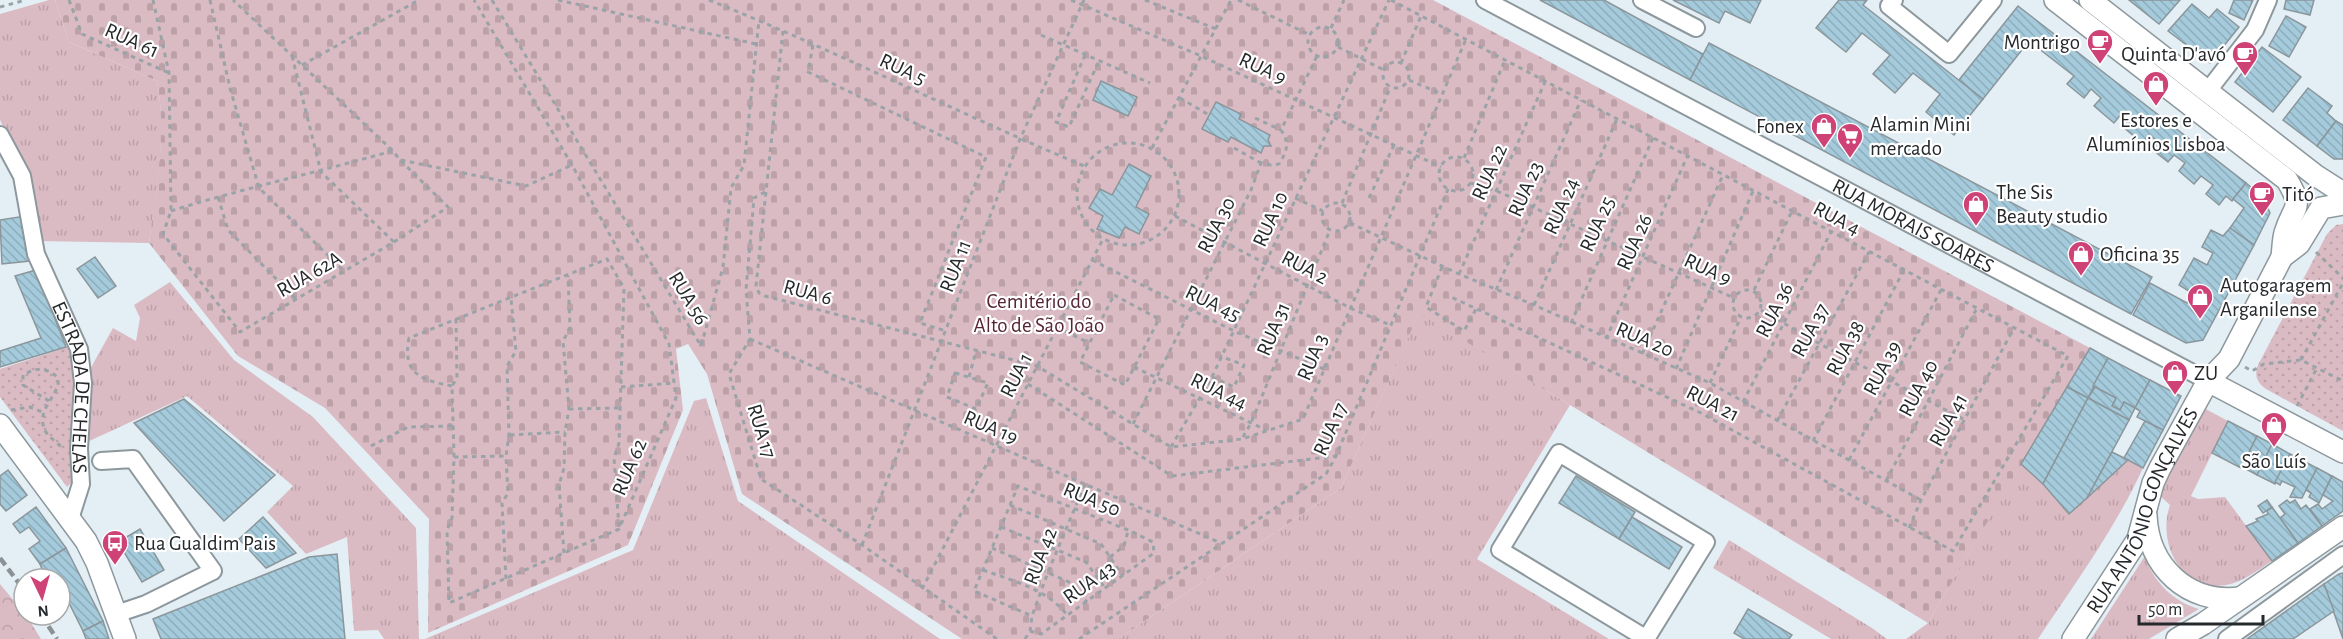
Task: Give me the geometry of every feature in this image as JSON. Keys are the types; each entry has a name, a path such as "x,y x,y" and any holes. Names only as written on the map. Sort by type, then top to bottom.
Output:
{"main road":[{"path":"2055,0 2343,193"},
{"path":"2090,0 2287,180 2297,196 2297,207 2285,232 2282,256"},
{"path":"2282,256 2299,244 2321,208 2343,204"},
{"name":"RUA ANTÓNIO GONÇALVES","path":"2073,639 2138,540 2153,483 2208,381 2229,359 2282,256"},
{"name":"RUA MORAIS SOARES","path":"2208,381 2343,452"},
{"path":"4,419 92,552 124,639"},
{"path":"2146,509 2153,548 2159,560 2176,579 2192,591 2211,598 2223,600 2240,598"},
{"path":"2177,639 2343,527"}],"street":[{"name":"RUA MORAIS SOARES","path":"1485,0 2208,381"},
{"path":"1642,0 1696,28"},
{"path":"1894,0 1889,6 1950,54 1993,0"},
{"path":"2201,99 2255,30 2268,0"},
{"name":"ESTRADA DE CHELAS","path":"0,135 22,176 36,254 79,349 83,383 79,449 81,484 70,519"},
{"path":"1559,453 1706,542 1647,639 1500,550 1559,453"},
{"path":"101,461 133,459 213,571 146,604 116,615"},
{"path":"2227,639 2343,555"}],"path":[{"path":"0,7 26,0"},
{"name":"RUA 61","path":"69,0 82,34 169,73"},
{"name":"RUA 62A","path":"153,0 169,73 171,211 163,234 240,332 394,242 448,207 393,151 234,0"},
{"path":"210,0 230,88 259,188 344,271"},
{"path":"302,65 419,0"},
{"name":"RUA 62","path":"474,0 572,165 669,344 676,398 619,529"},
{"name":"RUA 56","path":"492,0 700,346 723,267 731,188 744,165 759,20"},
{"path":"558,0 756,44"},
{"name":"RUA 5","path":"709,0 759,20 1084,166"},
{"name":"RUA 9","path":"1071,0 1201,56 1441,167"},
{"name":"RUA 11","path":"862,545 1020,139 1084,0"},
{"path":"1145,0 1216,29"},
{"path":"1152,148 1231,0"},
{"path":"1238,0 1310,35"},
{"path":"1330,29 1344,0"},
{"name":"RUA 4","path":"1390,0 2068,356 1953,551"},
{"name":"RUA 10","path":"1171,447 1212,377 1390,0"},
{"path":"1401,63 1421,16"},
{"path":"1317,29 1330,29 1336,34 1338,47 1332,55 1317,56 1310,49 1310,35 1317,29"},
{"name":"RUA 6","path":"783,31 756,286 759,293 941,343 1037,366"},
{"path":"1041,35 1150,83"},
{"name":"RUA 3","path":"1171,447 1242,439 1303,419 1466,39"},
{"path":"813,45 808,72 986,157 920,323 946,331"},
{"path":"1338,47 1384,70"},
{"path":"1084,55 1056,122 1069,127 1099,61"},
{"path":"292,56 321,172 394,242"},
{"path":"1281,130 1317,56"},
{"path":"1464,159 1506,60"},
{"path":"1393,63 1401,63 1409,72 1409,80 1403,87 1390,88 1384,82 1384,70 1393,63"},
{"path":"1409,80 1442,94"},
{"name":"RUA 22","path":"1459,274 1546,81"},
{"path":"1342,203 1390,88"},
{"path":"1179,98 1209,114"},
{"name":"RUA 23","path":"1496,290 1581,100"},
{"path":"1233,148 1261,163 1279,164 1286,153 1287,142 1281,130 1256,118"},
{"name":"RUA 24","path":"1534,305 1617,119"},
{"name":"RUA 25","path":"1571,323 1606,239 1653,138"},
{"path":"1134,142 1152,148 1168,160 1178,177 1180,197 1175,216 1163,233 1144,243 1123,246 1103,239 1087,225 1078,207 1077,186 1084,166 1098,152 1115,144 1134,142"},
{"path":"1369,198 1394,144"},
{"path":"171,211 219,196 321,172 393,151"},
{"name":"RUA 26","path":"1606,339 1687,156"},
{"path":"1453,157 1464,159 1469,162 1474,172 1472,183 1464,190 1448,189 1441,182 1439,172 1441,167 1444,162 1453,157"},
{"path":"400,160 526,186 572,165"},
{"name":"RUA 30","path":"1133,424 1224,243 1261,163"},
{"path":"1642,354 1723,175"},
{"name":"RUA 9","path":"1472,183 1497,191 1570,223 1734,298"},
{"name":"RUA 17","path":"1078,639 1326,474 1336,456 1448,189"},
{"path":"1676,369 1753,191"},
{"path":"750,339 746,290 754,198 765,192"},
{"path":"219,196 228,230 296,299"},
{"path":"1295,198 1323,211"},
{"path":"1342,203 1350,211 1350,223 1343,230 1330,230 1323,222 1323,211 1330,204 1342,203"},
{"path":"1754,290 1792,211"},
{"name":"RUA 2","path":"1175,216 1350,308 1390,325"},
{"name":"RUA 20","path":"1350,223 1442,267 1710,383 1921,500"},
{"name":"RUA 31","path":"1242,439 1251,423 1330,230"},
{"name":"RUA 36","path":"1743,402 1831,232"},
{"name":"RUA 1","path":"922,589 1103,239"},
{"name":"RUA 37","path":"1777,421 1869,252"},
{"path":"453,386 431,382 413,372 405,355 409,338 456,319 568,276 607,259 624,288 619,443 614,458 619,529 449,603 447,530 452,518 453,386 457,378 456,319"},
{"name":"RUA 45","path":"1092,260 1234,331 1324,369"},
{"path":"1442,267 1426,307 1464,331 1476,309"},
{"name":"RUA 38","path":"1813,441 1904,270"},
{"path":"564,553 558,485 564,468 565,432 569,410 563,341 570,328 568,276"},
{"path":"2301,360 2343,283"},
{"path":"1754,290 1761,298 1761,310 1754,317 1741,317 1734,309 1734,298 1741,291 1754,290"},
{"name":"RUA 39","path":"1849,460 1941,290"},
{"path":"1114,296 1159,319 1125,385 1080,362 1089,343 1114,296"},
{"name":"RUA 21","path":"1451,297 1701,412 1953,551"},
{"path":"506,579 502,503 508,493 507,366 516,351 511,298"},
{"name":"RUA 40","path":"1886,481 1977,308"},
{"path":"1761,310 1820,344 1965,420"},
{"path":"1710,383 1741,317"},
{"path":"1057,327 1089,343"},
{"name":"RUA 41","path":"1909,528 1921,500 2014,328"},
{"name":"RUA 17","path":"750,339 729,374 761,479 862,545 922,589 997,639"},
{"name":"RUA 19","path":"750,339 1221,543"},
{"path":"969,377 976,351"},
{"path":"1212,377 1234,387 1244,365 1220,356"},
{"path":"2229,359 2252,371 2264,364 2301,360 2343,381"},
{"path":"1037,366 1171,447"},
{"name":"RUA 44","path":"1134,368 1268,430"},
{"path":"2289,424 2317,368"},
{"path":"49,400 23,385 23,375 29,371 42,369 58,380 58,390 49,400 43,412 45,430 49,437 63,448 64,453"},
{"path":"955,373 969,377 988,383 976,409 947,397 955,373"},
{"path":"621,387 675,383"},
{"path":"1028,384 1172,476 1336,456"},
{"path":"4,419 25,407 43,412"},
{"path":"569,410 619,408"},
{"path":"371,446 408,427 453,426"},
{"path":"509,435 565,432"},
{"path":"454,457 506,456"},
{"name":"RUA 42","path":"1025,639 1030,631 1032,616 1048,572 1085,484"},
{"name":"RUA 50","path":"1010,505 1018,486 1153,542"},
{"path":"1032,616 974,591 1010,505 1101,544 1123,576"},
{"path":"1001,527 1086,562 1105,589"},
{"path":"1110,557 1124,546 1128,530"},
{"name":"RUA 43","path":"1030,631 1041,634 1154,554 1153,542"},
{"path":"992,548 1069,582 1087,602"},
{"path":"983,570 1041,593 1056,602 1067,616"}],"green space":[{"path":"55,0 69,42 157,81 161,142 149,243 37,241 14,150 0,120 0,14"},
{"name":"Cemitério do Alto de São João","path":"55,0 1433,0 2090,348 1928,623 1419,313 1341,488 1118,639 962,639 742,494 707,374 688,344 676,349 683,410 628,545 428,633 429,519 325,408 238,356 149,243 161,142 157,81 69,42"},
{"path":"2343,224 2343,431 2266,389 2258,381 2256,372 2327,234 2336,225"},
{"path":"170,282 234,360 313,417 416,528 419,639 384,639 378,630 354,631 347,537 306,554 267,512 293,486 187,396 85,443 89,371 113,328 136,341 140,318 134,305"},
{"path":"1419,312 1570,405 1477,559 1609,639 1118,639 1341,488"},
{"path":"74,345 77,363 74,480 67,487 0,397 0,369"},
{"path":"706,398 738,501 940,639 425,639 633,550 694,401"},
{"path":"2202,407 2228,421 2191,496 2198,499 2225,497 2272,561 2244,578 2226,585 2210,585 2196,581 2176,562 2167,534 2170,505 2158,494"},
{"path":"2128,460 2143,468 2132,491 2094,555 2038,639 1906,639 1928,623 2021,464 2070,513"},
{"path":"1729,540 1887,639 1831,639 1713,568"},
{"path":"2145,556 2153,574 2166,590 2181,601 2199,609 2149,639 2091,639"},
{"path":"0,584 12,599 12,627 34,627 41,639 0,639"}],"building":[{"path":"1540,0 1604,0 1703,54 1690,80"},
{"path":"1673,0 1761,0 1750,23 1725,11 1719,23"},
{"path":"1839,0 1867,0 1863,5 1983,99 1954,135 1926,112 1940,94 1913,73 1895,93 1873,74 1890,55 1862,33 1846,52 1816,28"},
{"path":"2129,0 2180,0 2159,24"},
{"path":"2234,0 2253,0 2244,20 2229,13"},
{"path":"2286,0 2314,0 2310,15 2284,9"},
{"path":"2192,4 2209,18 2217,9 2239,27 2210,63 2168,31"},
{"path":"2018,6 2246,183 2232,201 2226,196 2219,205 2206,194 2213,185 2201,176 2194,184 2179,171 2185,163 2174,155 2168,162 2153,150 2158,142 2149,135 2142,143 2123,127 2129,119 2122,113 2114,123 2094,106 2101,98 2091,89 2084,98 2067,84 2074,76 2029,41 1983,99 1959,80"},
{"path":"2286,16 2306,27 2289,57 2269,46"},
{"path":"1709,43 2152,277 2131,314 1690,80"},
{"path":"2262,47 2301,77 2273,112 2235,82"},
{"path":"1101,81 1137,97 1128,116 1093,100"},
{"path":"2308,88 2332,106 2327,113 2336,121 2317,146 2283,120"},
{"path":"1216,102 1241,114 1239,119 1270,135 1268,140 1271,146 1264,146 1261,153 1231,137 1228,142 1202,129"},
{"path":"2336,121 2343,125 2343,159 2334,159 2317,146"},
{"path":"1129,164 1151,176 1136,207 1149,214 1139,234 1125,227 1119,238 1097,229 1103,216 1089,208 1100,189 1112,195"},
{"path":"2246,183 2263,197 2270,213 2254,245 2230,228 2244,208 2233,199"},
{"path":"25,216 30,261 2,264 0,220"},
{"path":"2230,228 2254,245 2203,340 2186,343 2133,315 2150,283 2187,303 2192,293 2179,285 2194,258 2207,265 2213,253 2202,247 2211,230 2223,236"},
{"path":"95,257 116,286 98,298 77,269"},
{"path":"36,270 66,347 0,367 0,351 41,338 15,276"},
{"path":"2090,348 2108,358 2088,398 2067,387"},
{"path":"2108,358 2150,380 2135,408 2124,402 2120,410 2112,406 2116,398 2093,386"},
{"path":"2150,380 2181,396 2163,430 2137,417 2140,411 2135,408"},
{"path":"2067,387 2088,398 2043,484 2021,464"},
{"path":"2095,387 2116,398 2112,406 2120,410 2124,402 2135,408 2129,420 2088,398"},
{"path":"2088,398 2129,420 2087,498 2069,514 2043,484"},
{"path":"184,399 275,475 224,521 134,423"},
{"path":"2145,421 2163,430 2143,468 2124,458"},
{"path":"2228,421 2257,436 2241,468 2212,453"},
{"path":"2257,436 2272,444 2257,475 2242,467"},
{"path":"2272,444 2290,454 2275,484 2257,475"},
{"path":"2112,452 2128,460 2087,498"},
{"path":"2290,454 2317,468 2302,498 2290,497 2295,487 2282,481 2280,485 2275,482"},
{"path":"2317,468 2332,476 2319,503 2309,497 2311,493 2306,490"},
{"path":"8,470 27,495 6,511 0,504 0,476"},
{"path":"1576,476 1635,512 1619,539 1559,503"},
{"path":"2332,476 2343,482 2343,511 2322,526 2310,509 2318,504 2322,509 2333,501 2323,495"},
{"path":"2267,500 2272,507 2263,513 2258,506"},
{"path":"2287,500 2290,503 2295,500 2301,509 2306,505 2322,526 2298,543 2280,518 2285,514 2279,506"},
{"path":"36,507 66,548 40,564 29,549 40,541 29,527 20,533 13,524"},
{"path":"2272,507 2298,543 2272,561 2246,526 2268,514 2267,511"},
{"path":"263,517 296,553 266,568 239,539"},
{"path":"1632,517 1682,547 1669,569 1619,539"},
{"path":"140,529 164,570 142,582 118,542"},
{"path":"66,548 103,621 83,631 72,609 72,567 41,567 40,564"},
{"path":"337,554 345,639 161,639 153,619 309,557"},
{"path":"2343,573 2343,639 2324,584"},
{"path":"2324,584 2334,611 2293,639 2247,639"},
{"path":"1748,609 1792,635 1789,639 1744,639 1734,633"},
{"path":"103,621 109,639 86,639 83,631"}],"railway":[{"path":"0,558 12,574"},
{"path":"49,627 57,639"}],"place":[{"name":"Montrigo","path":"2100,65"},
{"name":"Quinta D'avó","path":"2245,77"},
{"name":"Estores e Alumínios Lisboa","path":"2156,107"},
{"name":"Fonex","path":"1824,149"},
{"name":"Alamin Mini mercado","path":"1850,159"},
{"name":"Titó","path":"2262,217"},
{"name":"The Sis Beauty studio","path":"1976,227"},
{"name":"Oficina 35","path":"2081,277"},
{"name":"Autogaragem Arganilense","path":"2200,320"},
{"name":"ZU","path":"2175,396"},
{"name":"São Luís","path":"2274,448"},
{"name":"Rua Gualdim Pais","path":"115,566"}]}
